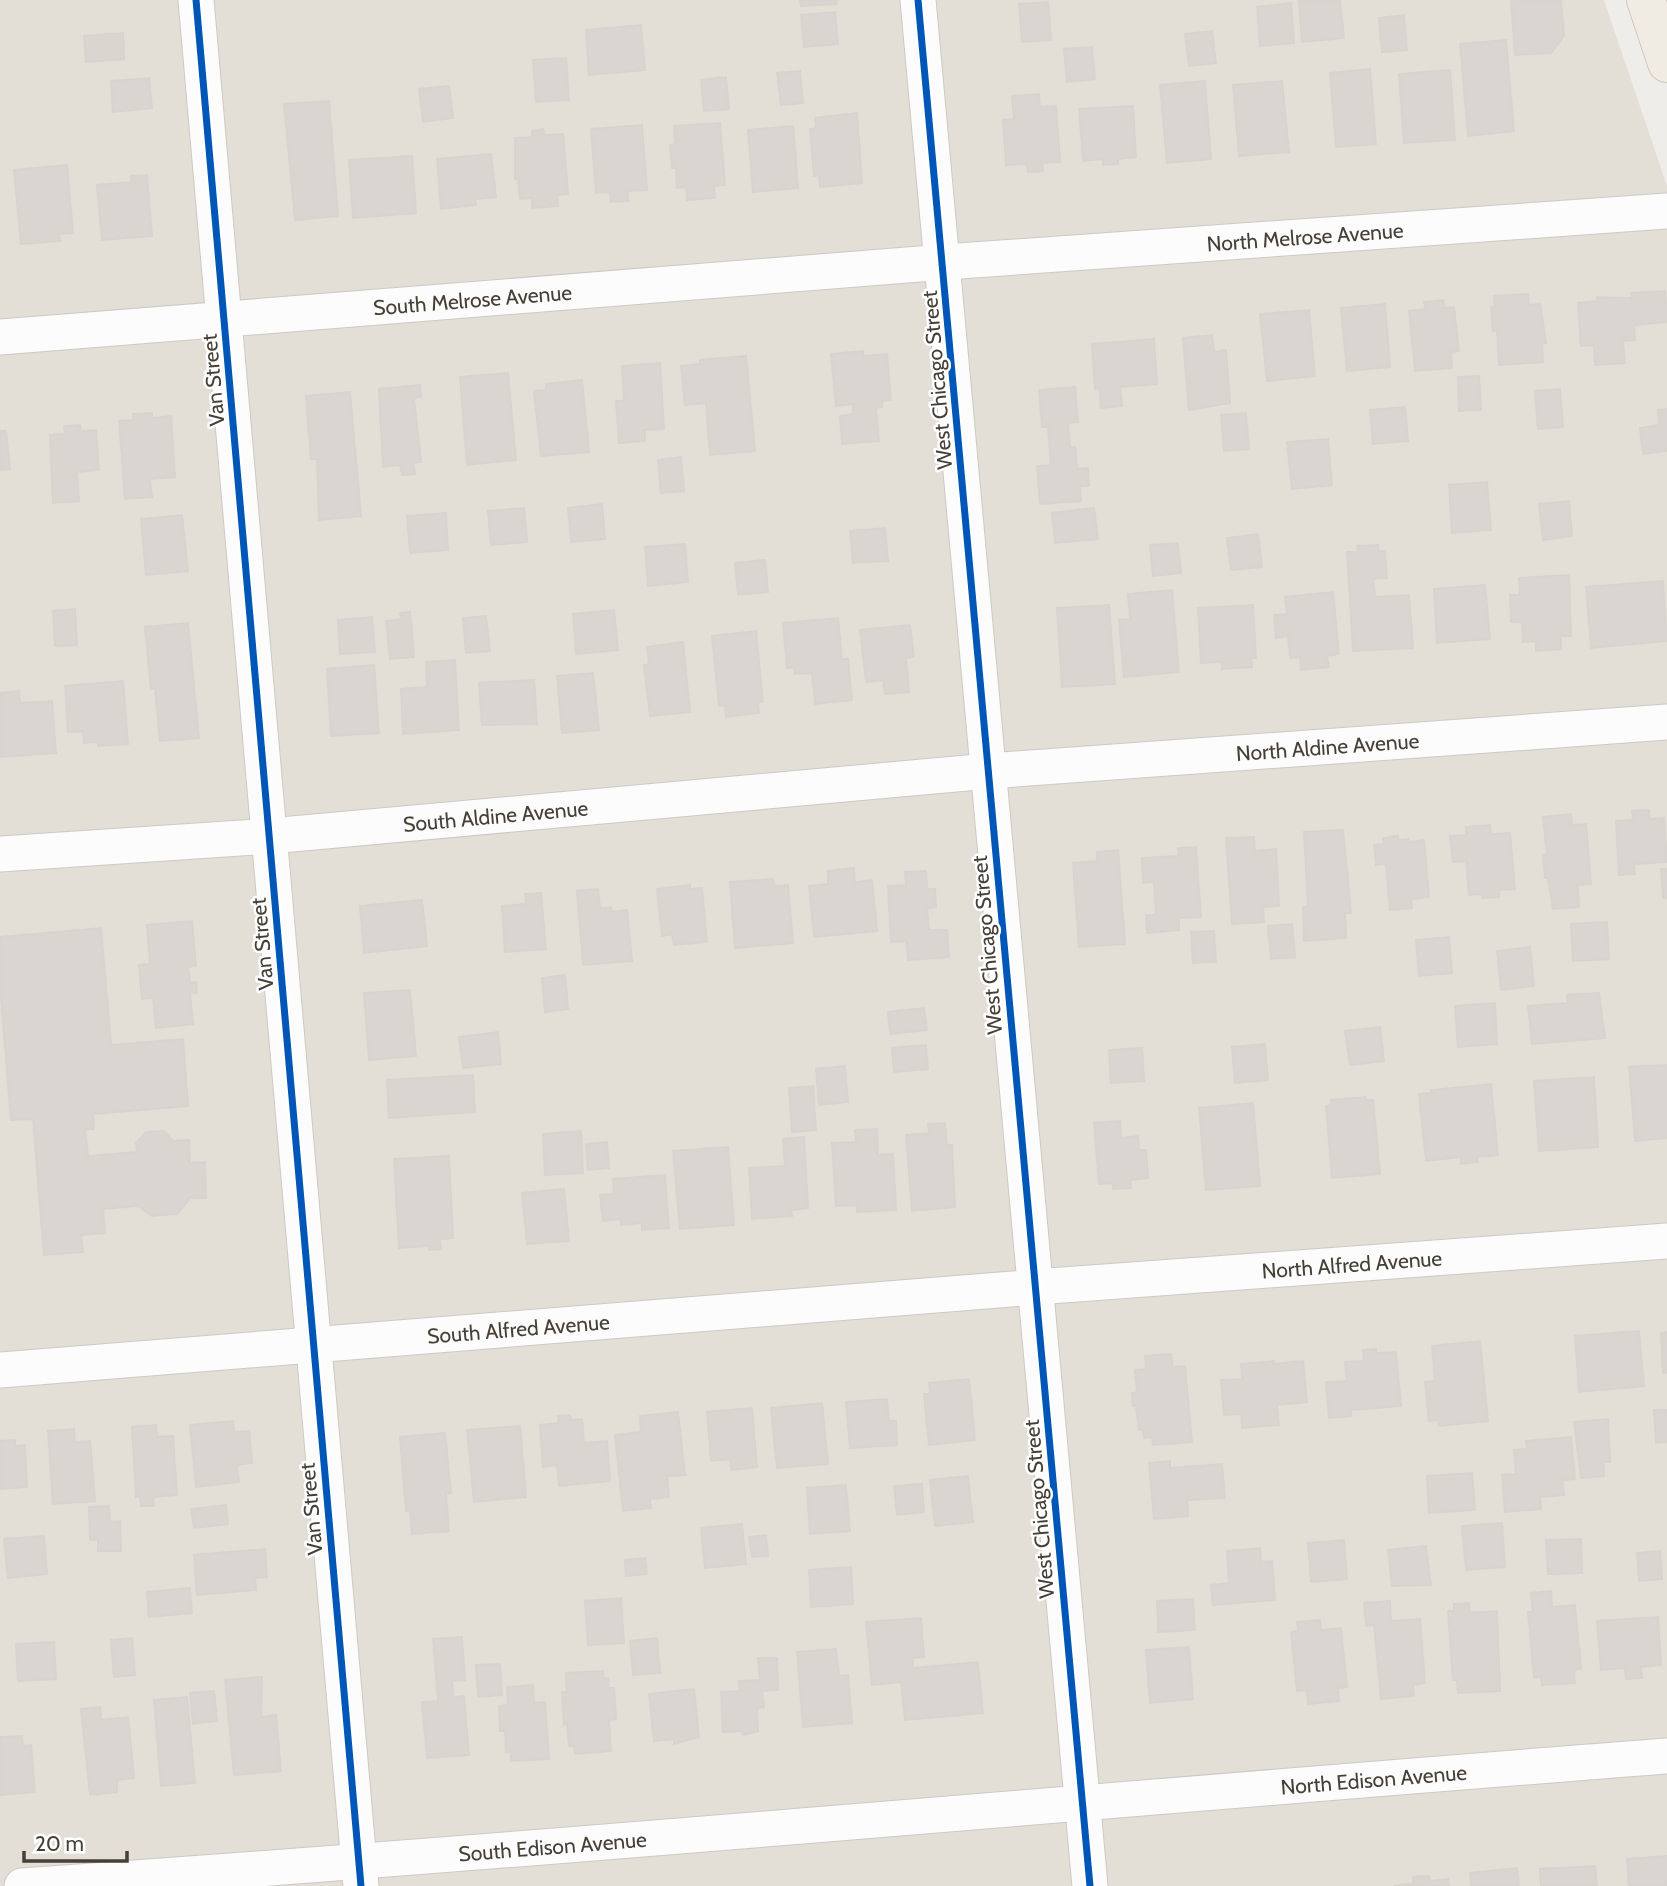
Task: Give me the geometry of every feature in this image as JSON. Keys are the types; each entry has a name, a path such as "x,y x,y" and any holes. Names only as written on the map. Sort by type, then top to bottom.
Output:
{"main road":[{"path":"1646,0 1667,63"}],"street":[{"name":"Van Street","path":"196,0 360,1875"},
{"name":"West Chicago Street","path":"918,0 1090,1886"},
{"name":"North Melrose Avenue","path":"944,262 1667,211"},
{"name":"South Melrose Avenue","path":"0,337 944,262"},
{"name":"North Aldine Avenue","path":"989,771 1667,722"},
{"name":"South Aldine Avenue","path":"0,854 270,836 989,771"},
{"name":"North Alfred Avenue","path":"1036,1287 1667,1241"},
{"name":"South Alfred Avenue","path":"0,1370 315,1347 1036,1287"},
{"name":"North Edison Avenue","path":"1082,1801 1667,1756"},
{"name":"South Edison Avenue","path":"22,1886 360,1875 1082,1801"}],"shaded area":[{"path":"0,0 1604,0 1667,186 1667,1886 0,1886"}],"building":[{"path":"800,0 836,0 837,4 801,6"},
{"path":"1299,0 1340,0 1344,38 1302,42"},
{"path":"1511,0 1561,0 1564,36 1551,53 1515,55"},
{"path":"1048,2 1051,40 1022,42 1019,4"},
{"path":"1291,3 1294,43 1260,46 1257,7"},
{"path":"835,12 838,44 804,47 801,15"},
{"path":"1404,15 1407,50 1382,52 1379,18"},
{"path":"641,25 645,70 589,75 586,30"},
{"path":"1212,31 1216,63 1189,66 1185,34"},
{"path":"123,33 124,59 86,62 84,36"},
{"path":"1506,40 1514,131 1468,136 1460,44"},
{"path":"1092,47 1095,79 1067,82 1064,49"},
{"path":"566,58 569,100 536,102 533,60"},
{"path":"1370,69 1376,144 1336,147 1330,73"},
{"path":"1450,70 1455,140 1404,143 1399,74"},
{"path":"800,71 803,103 781,105 777,73"},
{"path":"726,77 729,109 704,111 701,80"},
{"path":"149,78 152,108 113,112 111,81"},
{"path":"1205,81 1211,159 1167,163 1160,85"},
{"path":"1282,81 1289,152 1239,156 1233,85"},
{"path":"449,86 453,118 423,122 419,89"},
{"path":"1039,94 1040,107 1056,106 1060,162 1042,163 1043,171 1028,172 1027,164 1006,165 1003,120 1014,119 1012,96"},
{"path":"329,101 338,216 295,220 284,104"},
{"path":"1133,106 1136,157 1118,159 1118,164 1103,165 1103,159 1083,161 1079,109"},
{"path":"857,113 862,183 820,187 819,175 814,176 810,129 816,128 815,118"},
{"path":"720,123 725,185 714,186 715,198 687,200 686,187 677,188 676,168 672,168 670,145 675,144 674,126"},
{"path":"642,125 647,190 627,191 628,201 611,202 610,192 596,193 591,129"},
{"path":"793,126 798,188 753,192 748,130"},
{"path":"543,129 544,135 563,134 568,194 557,195 558,206 532,208 532,198 520,199 518,179 515,179 515,138 532,137 532,131"},
{"path":"491,154 496,197 475,199 476,205 441,209 437,159"},
{"path":"412,156 416,213 353,218 349,160"},
{"path":"67,165 73,233 59,234 60,241 21,244 14,170"},
{"path":"147,175 152,236 102,240 97,185 132,182 131,176"},
{"path":"1665,291 1667,322 1634,325 1635,340 1623,341 1625,363 1595,365 1594,345 1581,346 1578,303 1598,301 1597,297 1632,298 1631,293"},
{"path":"1528,294 1529,305 1540,304 1546,343 1542,343 1543,362 1499,365 1497,330 1493,331 1491,307 1495,307 1494,296"},
{"path":"1443,300 1444,308 1454,307 1459,351 1451,352 1452,368 1415,371 1409,311 1426,309 1424,302"},
{"path":"1385,304 1390,367 1347,371 1341,308"},
{"path":"1309,310 1315,376 1267,381 1260,314"},
{"path":"1212,335 1214,352 1226,350 1230,403 1189,410 1183,338"},
{"path":"1154,339 1157,384 1120,387 1122,406 1101,408 1100,388 1095,389 1092,344"},
{"path":"863,351 863,356 887,354 891,400 882,401 882,407 876,408 879,441 842,444 840,416 853,414 853,404 836,406 831,354"},
{"path":"746,356 755,451 710,455 706,403 685,405 681,366 700,364 700,360"},
{"path":"660,363 664,429 645,430 645,441 619,443 616,401 624,401 622,366"},
{"path":"508,373 516,460 467,465 460,377"},
{"path":"1479,376 1481,410 1459,411 1458,377"},
{"path":"582,380 589,452 541,456 534,391 546,390 546,384"},
{"path":"420,385 421,397 414,398 421,462 413,463 415,474 402,475 400,465 383,467 379,389"},
{"path":"1075,387 1078,422 1068,423 1070,447 1075,447 1077,469 1088,468 1089,486 1080,486 1081,501 1040,504 1037,466 1051,465 1048,427 1042,427 1039,390"},
{"path":"1560,389 1563,427 1538,429 1535,391"},
{"path":"350,392 361,516 319,520 317,459 311,459 306,396"},
{"path":"1405,407 1408,441 1373,444 1370,410"},
{"path":"1667,409 1667,451 1643,454 1640,428 1659,425 1658,410"},
{"path":"152,413 152,418 171,416 175,477 150,479 152,497 125,499 119,421 134,420 133,414"},
{"path":"1246,413 1249,449 1224,451 1221,415"},
{"path":"80,425 81,431 96,430 99,470 77,472 79,501 53,503 50,435 65,434 64,426"},
{"path":"0,431 6,431 10,469 0,470"},
{"path":"1328,439 1332,485 1292,489 1287,442"},
{"path":"681,457 684,491 661,493 658,460"},
{"path":"1487,482 1491,530 1452,533 1449,485"},
{"path":"1569,501 1572,536 1543,540 1539,504"},
{"path":"602,504 605,539 571,542 568,508"},
{"path":"524,508 527,542 491,545 488,511"},
{"path":"1094,508 1098,539 1055,543 1052,513"},
{"path":"446,513 448,550 410,553 407,516"},
{"path":"182,515 188,571 146,575 141,519"},
{"path":"885,528 888,561 853,563 850,531"},
{"path":"1258,534 1262,567 1231,570 1227,538"},
{"path":"1178,543 1181,573 1153,576 1150,545"},
{"path":"685,544 688,582 648,586 645,547"},
{"path":"1378,545 1379,551 1385,551 1387,578 1373,579 1375,597 1409,595 1413,648 1353,651 1347,552 1358,552 1357,546"},
{"path":"765,560 768,592 738,595 735,563"},
{"path":"1569,575 1571,636 1561,636 1561,649 1536,651 1536,641 1523,642 1522,622 1511,622 1510,595 1520,595 1519,578"},
{"path":"1663,581 1667,641 1591,648 1586,587"},
{"path":"1485,585 1490,639 1437,643 1434,589"},
{"path":"1172,590 1179,672 1124,677 1119,620 1130,619 1128,594"},
{"path":"1333,592 1339,654 1327,656 1329,667 1301,670 1300,657 1290,658 1288,636 1276,638 1274,615 1287,614 1285,597"},
{"path":"1109,605 1115,684 1062,687 1057,608"},
{"path":"1253,605 1256,658 1251,658 1252,667 1222,669 1222,662 1201,663 1198,608"},
{"path":"75,609 77,645 55,646 53,611"},
{"path":"614,610 618,650 576,654 573,614"},
{"path":"410,612 414,657 390,659 386,621 402,619 400,613"},
{"path":"486,616 490,651 466,653 463,618"},
{"path":"372,617 375,652 340,654 338,620"},
{"path":"838,618 842,659 848,659 852,700 815,704 812,673 795,674 794,667 787,668 783,623"},
{"path":"188,623 199,738 160,741 155,688 151,689 145,627"},
{"path":"910,625 914,657 906,658 909,692 885,694 883,680 866,682 860,630"},
{"path":"756,631 763,702 758,703 759,713 726,717 725,705 719,706 712,636"},
{"path":"683,642 690,712 650,716 644,665 649,664 647,647"},
{"path":"455,660 459,730 403,734 401,689 427,687 426,662"},
{"path":"374,665 379,733 331,736 327,669"},
{"path":"593,673 599,730 562,733 557,676"},
{"path":"534,680 537,724 482,725 479,683"},
{"path":"123,681 128,744 98,746 98,742 84,743 83,731 68,732 65,686"},
{"path":"19,691 20,703 52,701 56,753 0,757 1,693"},
{"path":"1649,810 1650,819 1664,818 1667,862 1634,864 1635,874 1619,875 1616,821 1633,820 1632,811"},
{"path":"1571,814 1572,825 1586,824 1591,884 1578,885 1579,907 1553,909 1548,878 1545,878 1543,855 1547,855 1543,817"},
{"path":"1490,825 1491,834 1510,833 1515,889 1499,890 1499,897 1483,898 1482,894 1469,895 1466,861 1453,862 1450,836 1466,835 1466,827"},
{"path":"1343,830 1351,913 1345,913 1346,938 1304,941 1303,907 1308,907 1304,832"},
{"path":"1398,836 1398,840 1408,839 1408,842 1424,840 1429,897 1411,899 1412,908 1390,910 1386,864 1376,865 1374,845 1384,844 1383,838"},
{"path":"1254,837 1255,851 1276,849 1279,906 1263,907 1264,922 1232,924 1226,838"},
{"path":"1196,847 1201,917 1179,918 1179,930 1147,933 1146,915 1156,915 1154,882 1143,883 1142,858 1179,856 1178,848"},
{"path":"1118,850 1125,944 1079,947 1073,863 1097,861 1097,852"},
{"path":"854,868 855,882 872,880 877,931 814,937 809,886 828,884 828,871"},
{"path":"1661,869 1667,869 1667,898 1663,898"},
{"path":"926,871 927,889 935,889 936,907 927,908 929,930 947,930 949,957 908,960 906,941 891,942 888,886 906,885 905,872"},
{"path":"773,879 774,886 788,885 793,943 735,948 730,882"},
{"path":"690,885 690,889 702,888 707,942 674,945 672,934 662,936 657,889"},
{"path":"598,889 600,908 611,907 612,912 627,910 632,961 583,965 577,891"},
{"path":"541,893 546,949 505,952 502,906 526,904 525,894"},
{"path":"422,900 427,946 364,953 360,906"},
{"path":"192,921 196,966 188,967 190,983 196,982 197,993 190,994 193,1024 156,1028 153,998 142,999 139,965 150,964 147,925"},
{"path":"1607,922 1609,959 1573,961 1571,924"},
{"path":"1292,924 1295,957 1271,959 1268,926"},
{"path":"101,928 111,1045 183,1039 188,1106 93,1114 94,1129 85,1129 88,1156 137,1152 136,1143 146,1132 164,1131 173,1141 189,1140 190,1163 205,1162 206,1198 190,1198 177,1214 152,1216 138,1206 103,1209 105,1233 81,1235 83,1252 44,1255 33,1119 11,1120 0,987 0,937"},
{"path":"1214,931 1216,962 1193,963 1191,932"},
{"path":"1449,937 1452,973 1419,976 1416,940"},
{"path":"1530,947 1534,986 1501,990 1497,951"},
{"path":"565,975 568,1009 545,1012 542,978"},
{"path":"410,990 416,1056 369,1060 364,993"},
{"path":"1599,993 1605,1038 1532,1044 1528,1006 1568,1003 1567,995"},
{"path":"1495,1003 1497,1044 1458,1047 1455,1006"},
{"path":"924,1008 927,1030 890,1034 888,1012"},
{"path":"1380,1027 1384,1061 1350,1065 1345,1031"},
{"path":"498,1032 501,1064 463,1068 459,1037"},
{"path":"1265,1044 1268,1080 1235,1083 1232,1047"},
{"path":"926,1045 928,1069 894,1072 892,1048"},
{"path":"1142,1048 1144,1081 1111,1083 1109,1050"},
{"path":"1667,1065 1667,1138 1635,1141 1629,1067"},
{"path":"845,1066 848,1102 819,1105 816,1069"},
{"path":"473,1075 475,1112 389,1118 387,1080"},
{"path":"1594,1077 1598,1147 1539,1151 1534,1081"},
{"path":"1491,1084 1498,1155 1477,1157 1478,1162 1461,1164 1461,1157 1426,1161 1419,1094 1432,1093 1431,1090"},
{"path":"813,1086 816,1130 792,1132 789,1088"},
{"path":"1366,1097 1366,1100 1373,1100 1380,1174 1332,1178 1326,1106 1332,1105 1331,1100"},
{"path":"1253,1103 1260,1186 1206,1190 1199,1108"},
{"path":"1120,1121 1121,1138 1138,1136 1139,1150 1146,1150 1148,1178 1130,1180 1131,1188 1113,1189 1113,1183 1099,1184 1094,1123"},
{"path":"945,1123 947,1145 952,1145 955,1207 912,1211 906,1135 929,1133 928,1124"},
{"path":"877,1129 878,1155 893,1154 896,1210 857,1212 857,1205 836,1206 832,1143 856,1142 855,1130"},
{"path":"581,1131 583,1173 545,1175 543,1134"},
{"path":"804,1137 808,1208 791,1210 792,1216 752,1219 749,1168 785,1166 783,1139"},
{"path":"607,1142 609,1168 588,1170 586,1144"},
{"path":"728,1147 734,1225 680,1229 673,1151"},
{"path":"449,1156 453,1238 440,1239 441,1249 429,1250 429,1246 399,1248 394,1159"},
{"path":"665,1175 669,1228 642,1230 642,1223 621,1225 621,1219 603,1221 600,1195 614,1194 613,1179"},
{"path":"564,1189 569,1241 527,1244 522,1193"},
{"path":"1639,1331 1644,1386 1579,1392 1575,1336"},
{"path":"1667,1332 1667,1373 1663,1373 1661,1333"},
{"path":"1480,1341 1488,1421 1439,1426 1438,1420 1429,1421 1425,1382 1435,1381 1432,1346"},
{"path":"1376,1349 1376,1353 1396,1352 1401,1406 1351,1410 1351,1416 1329,1418 1326,1382 1347,1381 1345,1362 1364,1361 1363,1350"},
{"path":"1171,1354 1173,1367 1185,1366 1192,1442 1153,1445 1152,1437 1144,1438 1143,1429 1139,1430 1136,1406 1133,1406 1132,1393 1137,1392 1135,1370 1146,1369 1145,1356"},
{"path":"1274,1361 1274,1364 1303,1361 1307,1402 1277,1405 1279,1425 1242,1428 1241,1414 1224,1415 1221,1380 1242,1379 1241,1364"},
{"path":"969,1379 975,1440 929,1445 924,1394 930,1394 929,1383"},
{"path":"887,1399 889,1421 896,1421 897,1445 850,1448 846,1402"},
{"path":"822,1403 828,1464 777,1468 771,1408"},
{"path":"752,1408 757,1467 731,1470 730,1459 711,1461 707,1412"},
{"path":"1654,1410 1667,1410 1667,1442 1656,1443"},
{"path":"678,1412 685,1475 667,1476 669,1497 650,1499 651,1508 623,1511 615,1435 641,1432 640,1416"},
{"path":"570,1415 571,1420 582,1419 584,1443 607,1441 610,1481 559,1486 557,1465 543,1467 540,1425 559,1423 558,1416"},
{"path":"1608,1419 1610,1462 1603,1462 1604,1476 1581,1478 1574,1422"},
{"path":"233,1421 234,1432 249,1431 252,1463 237,1465 239,1482 196,1487 190,1425"},
{"path":"156,1425 157,1437 173,1436 177,1495 153,1497 154,1506 141,1506 140,1497 136,1497 132,1427"},
{"path":"520,1426 526,1497 474,1502 467,1430"},
{"path":"74,1429 75,1442 90,1441 95,1501 53,1504 48,1431"},
{"path":"445,1433 451,1493 446,1493 449,1531 412,1534 410,1510 406,1511 400,1437"},
{"path":"1571,1437 1575,1479 1562,1480 1564,1495 1540,1497 1541,1509 1505,1512 1502,1475 1516,1474 1514,1450 1527,1449 1526,1441"},
{"path":"15,1440 15,1446 25,1445 27,1487 0,1489 0,1441"},
{"path":"1170,1461 1170,1468 1222,1464 1225,1498 1187,1500 1188,1516 1154,1519 1149,1463"},
{"path":"1472,1473 1475,1510 1429,1513 1427,1476"},
{"path":"968,1476 973,1522 935,1526 930,1480"},
{"path":"922,1484 924,1512 897,1515 894,1486"},
{"path":"846,1485 850,1531 810,1534 807,1488"},
{"path":"226,1505 228,1524 194,1528 191,1509"},
{"path":"109,1506 110,1522 120,1521 121,1551 98,1551 98,1540 90,1540 89,1507"},
{"path":"1502,1523 1505,1567 1466,1570 1462,1526"},
{"path":"742,1524 746,1564 705,1568 701,1528"},
{"path":"766,1535 768,1556 752,1557 749,1537"},
{"path":"44,1536 47,1574 8,1578 4,1539"},
{"path":"1581,1539 1582,1573 1548,1574 1546,1540"},
{"path":"1344,1540 1347,1579 1311,1582 1308,1543"},
{"path":"1426,1546 1431,1585 1392,1586 1388,1550"},
{"path":"1260,1548 1261,1562 1272,1561 1275,1600 1213,1605 1211,1585 1229,1583 1227,1551"},
{"path":"265,1549 267,1577 255,1578 256,1590 197,1595 194,1555"},
{"path":"1660,1551 1662,1579 1639,1581 1637,1553"},
{"path":"645,1558 647,1574 626,1576 625,1560"},
{"path":"851,1567 853,1604 811,1607 809,1570"},
{"path":"190,1588 192,1613 149,1617 147,1592"},
{"path":"1551,1591 1552,1607 1575,1605 1581,1669 1574,1670 1575,1683 1542,1685 1541,1677 1534,1677 1528,1612 1533,1612 1531,1593"},
{"path":"621,1598 624,1643 588,1645 585,1601"},
{"path":"1193,1599 1195,1630 1158,1632 1157,1601"},
{"path":"1390,1601 1391,1621 1420,1619 1425,1683 1413,1685 1414,1696 1381,1699 1374,1625 1366,1626 1364,1603"},
{"path":"1469,1603 1470,1613 1497,1611 1500,1691 1458,1693 1457,1680 1453,1680 1448,1611 1454,1611 1454,1604"},
{"path":"1658,1617 1661,1665 1641,1667 1642,1678 1626,1679 1625,1668 1601,1670 1597,1621"},
{"path":"921,1618 924,1657 912,1658 913,1668 978,1662 983,1713 905,1720 901,1682 872,1685 866,1622"},
{"path":"1320,1620 1321,1630 1341,1628 1347,1687 1338,1688 1339,1701 1308,1704 1307,1690 1297,1691 1291,1632 1298,1631 1297,1622"},
{"path":"462,1637 465,1680 452,1681 453,1697 464,1696 469,1755 427,1758 422,1702 438,1701 433,1639"},
{"path":"132,1638 135,1675 114,1677 111,1640"},
{"path":"657,1638 660,1673 633,1675 630,1641"},
{"path":"54,1642 56,1679 18,1681 16,1644"},
{"path":"1189,1647 1193,1699 1150,1703 1146,1650"},
{"path":"836,1649 839,1676 848,1675 852,1723 803,1727 797,1652"},
{"path":"758,1658 777,1658 778,1690 762,1691 764,1707 757,1708 758,1731 743,1735 742,1731 723,1732 721,1692 740,1691 739,1681 760,1680"},
{"path":"500,1664 502,1695 478,1697 476,1665"},
{"path":"603,1671 603,1679 608,1678 609,1688 614,1688 616,1719 609,1720 611,1751 575,1754 574,1746 569,1746 567,1723 564,1725 562,1692 567,1692 566,1673"},
{"path":"262,1677 261,1717 276,1715 281,1771 234,1775 225,1680"},
{"path":"533,1685 534,1703 545,1702 549,1759 511,1761 511,1751 506,1752 505,1731 500,1731 499,1706 508,1705 507,1687"},
{"path":"694,1689 699,1737 674,1744 674,1739 654,1741 649,1694"},
{"path":"214,1691 217,1721 193,1724 190,1693"},
{"path":"187,1697 195,1783 161,1786 154,1700"},
{"path":"100,1707 101,1720 128,1717 134,1778 117,1780 117,1792 90,1795 81,1709"},
{"path":"22,1736 23,1746 31,1745 35,1792 0,1795 0,1737"},
{"path":"1667,1856 1667,1886 1629,1886 1627,1859"},
{"path":"1595,1866 1597,1886 1541,1886 1540,1869"},
{"path":"1517,1868 1519,1886 1471,1886 1470,1873"},
{"path":"1429,1876 1430,1881 1448,1879 1449,1886 1393,1886 1414,1883 1413,1877"}],"cycle path":[{"path":"196,0 361,1886"},
{"path":"918,0 1090,1886"}]}
